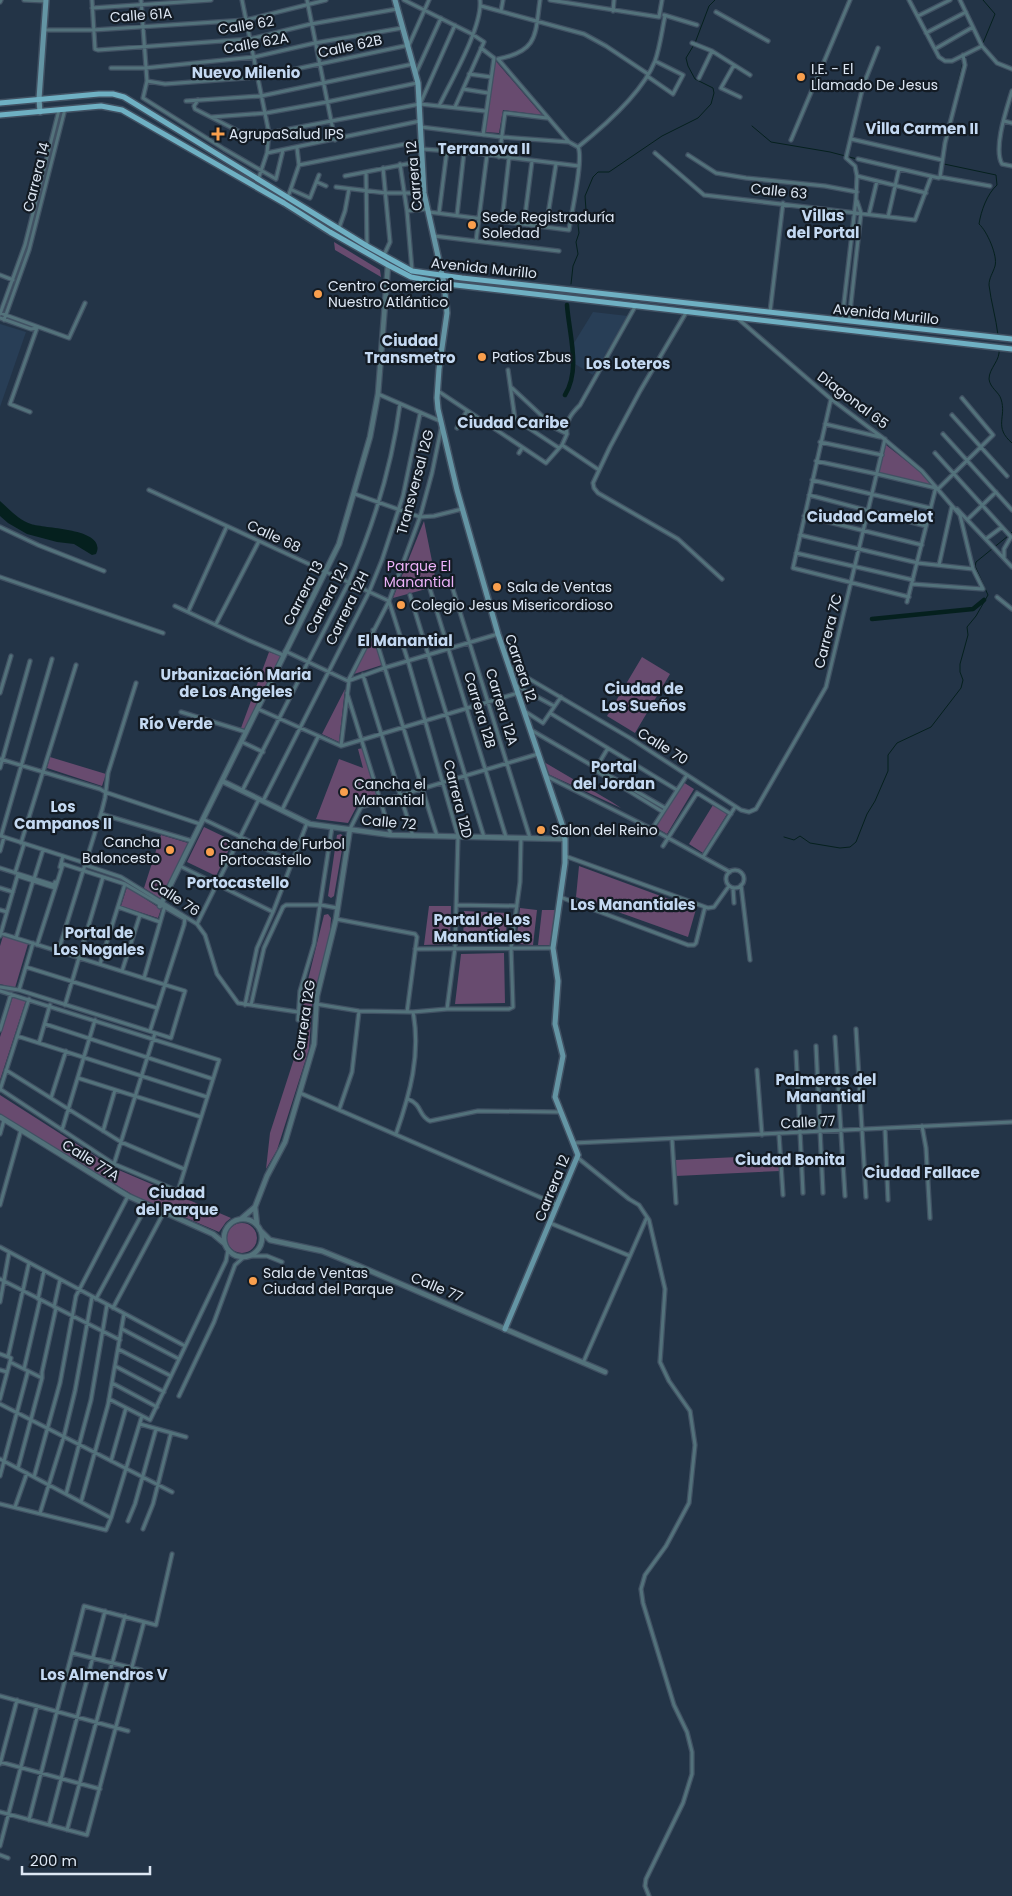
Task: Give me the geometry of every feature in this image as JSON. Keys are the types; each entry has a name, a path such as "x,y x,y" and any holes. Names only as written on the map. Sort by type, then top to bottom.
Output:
{"main road":[{"path":"40,112 39,99 46,0"},
{"name":"Carrera 12","path":"395,0 418,83 424,193 444,283 447,313 436,398 441,423 462,509 498,634 562,824 565,839 566,856 553,948 558,981 556,1024 563,1056 556,1102 578,1152 578,1158 505,1329"},
{"name":"Avenida Murillo","path":"0,103 99,94 118,95 131,101 367,246 412,271 1012,339"},
{"name":"Avenida Murillo","path":"0,115 101,106 122,110 411,277 444,283 1012,349"},
{"path":"277,199 282,193"}],"street":[{"path":"24,0 46,0"},
{"path":"92,0 93,30"},
{"path":"141,0 147,82 142,96 144,99 262,172 276,178 282,150"},
{"path":"92,8 211,0"},
{"path":"242,0 269,133 267,153 258,180"},
{"name":"Calle 61A","path":"44,30 93,30 246,20 307,2 326,0"},
{"path":"404,0 455,25 484,42 454,107"},
{"path":"408,45 429,0"},
{"path":"439,106 472,34 481,6 480,0"},
{"path":"501,11 503,0"},
{"path":"496,58 508,57 532,43 536,35 540,0"},
{"path":"550,0 613,11 666,16 697,25"},
{"path":"613,11 614,0"},
{"path":"659,15 662,0"},
{"path":"791,140 850,0"},
{"path":"910,0 939,57 945,61 952,61 982,46"},
{"path":"918,16 950,0"},
{"path":"960,0 982,46 997,63 1012,69"},
{"path":"307,2 335,140"},
{"path":"481,6 584,34 606,46 673,94 683,75 655,61"},
{"name":"Calle 62","path":"93,30 96,50 144,48 250,39 312,24 397,10"},
{"path":"716,12 768,42"},
{"path":"926,33 966,12"},
{"path":"578,147 619,112 647,75 655,61 666,16"},
{"path":"416,73 441,18"},
{"path":"420,104 455,25"},
{"path":"935,50 973,27"},
{"name":"Calle 62A","path":"112,68 145,68 254,58 315,43 403,28"},
{"path":"692,43 712,51 750,75"},
{"name":"Calle 62B","path":"147,82 165,84 258,77 408,45"},
{"path":"407,211 427,210 569,230 580,151 547,118 496,58 481,48"},
{"path":"842,321 857,192 855,166 846,156 864,81 878,48"},
{"path":"700,78 712,51"},
{"path":"940,177 942,160 965,65 963,55"},
{"path":"483,135 488,93 496,58"},
{"path":"186,101 227,100 261,96 414,64"},
{"path":"734,65 721,88 740,97"},
{"path":"469,74 491,77"},
{"path":"211,117 266,112 327,102 418,83"},
{"path":"462,89 488,93"},
{"path":"1012,94 1000,137 1000,159 1002,164 1012,166"},
{"path":"198,100 194,107 242,133 269,133 420,104 485,111"},
{"name":"Carrera 14","path":"13,280 25,246 62,110"},
{"name":"Carrera 14","path":"18,282 30,250 62,110"},
{"path":"499,156 505,113 547,118"},
{"path":"1004,121 1012,122"},
{"path":"267,153 421,124 483,135 569,142"},
{"path":"851,138 942,160"},
{"path":"299,165 422,140"},
{"path":"210,151 215,143"},
{"path":"217,155 222,147"},
{"path":"289,194 292,190 299,165 297,148"},
{"path":"422,149 447,150 579,166"},
{"path":"439,213 447,150"},
{"path":"456,215 464,152"},
{"name":"Calle 63","path":"654,153 704,195 915,220 926,193"},
{"path":"476,240 487,155"},
{"path":"688,155 716,173 825,186 857,192"},
{"path":"502,221 510,158"},
{"path":"858,160 931,177 990,186"},
{"path":"345,176 422,161"},
{"path":"524,224 532,161"},
{"path":"400,164 407,211 412,271"},
{"path":"546,227 556,164"},
{"path":"383,168 390,242 384,255"},
{"path":"888,217 899,169"},
{"path":"366,171 367,246"},
{"path":"292,190 310,198 320,175"},
{"path":"857,176 926,193 931,177"},
{"path":"869,214 877,181"},
{"path":"317,182 326,186"},
{"path":"336,187 386,193 424,193"},
{"path":"339,228 345,211 349,189"},
{"path":"849,321 861,213 856,199"},
{"path":"770,313 783,203"},
{"path":"434,236 558,251"},
{"name":"Carrera 13","path":"162,906 192,841 339,544 370,437 378,394 388,265"},
{"path":"0,275 18,282 2,319 31,330 37,328"},
{"path":"13,280 0,313 33,324 37,328 69,338 85,303"},
{"path":"846,293 852,294"},
{"path":"437,390 546,463 562,444 567,434 566,428 570,417 580,405 636,305"},
{"path":"687,311 622,425 599,470 594,488 598,493 678,539 722,579"},
{"name":"Diagonal 65","path":"735,317 831,399 884,438 922,470 953,505"},
{"path":"30,412 10,404 37,328"},
{"path":"508,370 515,419 558,448"},
{"path":"511,387 555,428 567,434"},
{"path":"378,394 441,423"},
{"path":"907,602 930,508 937,488 994,435 962,398"},
{"path":"831,399 793,566 796,569 909,597"},
{"name":"Carrera 12J","path":"242,791 349,582 362,551 379,503 395,444 400,404"},
{"path":"457,428 467,411"},
{"name":"Carrera 12H","path":"197,924 240,837 369,592 399,510 414,452 420,414"},
{"path":"952,414 1007,476"},
{"name":"Transversal 12G","path":"341,746 348,680 389,601 420,517 432,473 441,423"},
{"path":"825,424 884,438"},
{"path":"942,434 1012,510"},
{"name":"Carrera 7C","path":"753,811 758,807 826,687 873,495 884,438"},
{"path":"820,442 882,454"},
{"path":"562,444 599,470"},
{"path":"518,453 522,448"},
{"path":"935,453 1011,538 1000,554"},
{"path":"816,461 937,488"},
{"path":"812,480 930,508"},
{"name":"Calle 68","path":"149,490 389,601"},
{"path":"968,519 996,492"},
{"path":"355,494 420,517 432,517 462,509"},
{"path":"808,496 926,526"},
{"path":"953,505 1012,566"},
{"path":"939,565 953,505"},
{"path":"796,553 913,582 983,589 974,569 963,523 953,505"},
{"path":"804,516 922,544"},
{"path":"188,612 227,526"},
{"path":"0,527 30,542 104,571"},
{"path":"986,539 1002,527"},
{"path":"800,535 918,563 974,569"},
{"path":"216,624 259,541"},
{"path":"1004,549 1004,558"},
{"path":"0,577 163,633"},
{"name":"Carrera 12A","path":"451,583 530,838"},
{"name":"Carrera 12B","path":"430,590 450,648 506,837"},
{"path":"410,595 484,837"},
{"path":"996,597 1012,609"},
{"name":"Carrera 12D","path":"389,601 444,782 458,836 455,948 447,1009"},
{"path":"175,606 248,640 348,680 498,634"},
{"path":"373,630 437,836"},
{"path":"0,693 11,656"},
{"path":"0,851 2,837 52,659"},
{"path":"0,768 30,661"},
{"path":"0,987 19,990 171,1038 186,991 0,934 13,892 23,843 43,771 76,665"},
{"name":"Calle 70","path":"509,667 561,697 736,807 746,812 753,811"},
{"path":"363,675 413,836"},
{"path":"58,952 101,814 108,771 136,683"},
{"path":"516,685 554,706"},
{"path":"347,693 391,835"},
{"path":"258,709 341,746 518,693"},
{"path":"524,712 544,723 561,697"},
{"path":"181,712 246,732"},
{"path":"550,713 676,790"},
{"path":"530,730 595,768 599,768 665,808"},
{"path":"282,810 318,737"},
{"path":"242,742 263,752"},
{"path":"595,768 608,748"},
{"path":"350,829 360,808 538,754"},
{"path":"1,759 202,821 293,862"},
{"path":"595,768 596,771 663,812"},
{"path":"652,829 687,775"},
{"path":"546,776 652,829 730,872 735,870 742,874 744,879 741,885 750,960"},
{"name":"Calle 72","path":"222,781 307,823 391,835 565,839"},
{"path":"663,846 697,793 731,814"},
{"path":"703,857 736,807"},
{"path":"101,814 192,841"},
{"path":"298,1012 245,1005 257,948 274,912 307,823"},
{"name":"Carrera 12G","path":"298,1020 300,991 314,944 332,827"},
{"name":"Carrera 12G","path":"256,1224 255,1206 267,1176 285,1142 314,1044 316,996 336,919 350,829"},
{"name":"Calle 76","path":"2,837 121,877 162,906 197,924 205,935 220,980 236,1001 245,1005"},
{"path":"316,1004 359,1011 413,1012 447,1009 509,1009 514,1004 511,948 520,882 521,837"},
{"path":"16,938 43,850"},
{"path":"33,880 54,885 63,856"},
{"path":"566,856 705,907 714,907 731,887 741,885"},
{"name":"Calle 76","path":"55,888 63,864 125,884 185,917"},
{"path":"180,866 274,912"},
{"path":"0,868 55,888 19,990"},
{"path":"730,872 726,880 731,887 734,903"},
{"path":"65,1005 103,878"},
{"path":"100,964 125,884"},
{"path":"0,888 13,892"},
{"path":"560,897 688,945 696,943 705,907"},
{"path":"251,1005 262,953 282,907 286,905 321,905 338,908"},
{"path":"457,905 517,906"},
{"path":"144,978 160,922 162,906"},
{"path":"118,907 160,922"},
{"path":"0,910 7,912"},
{"path":"122,971 140,915"},
{"path":"150,1031 184,926 185,917"},
{"path":"336,919 415,934 417,937 406,1012"},
{"path":"415,949 553,948"},
{"path":"26,967 158,1008"},
{"path":"0,990 50,1005 219,1060 178,1191 114,1164 0,1090 29,999"},
{"path":"0,1030 11,994"},
{"path":"39,1043 50,1005"},
{"path":"340,1110 352,1072 359,1011"},
{"path":"396,1134 408,1099 417,1048 413,1012"},
{"path":"62,1130 95,1020"},
{"path":"45,1024 213,1079"},
{"path":"856,1029 866,1197"},
{"path":"114,1164 156,1033"},
{"path":"17,1036 207,1097"},
{"path":"835,1037 845,1196"},
{"path":"816,1046 823,1193"},
{"path":"51,1098 66,1051"},
{"path":"796,1052 804,1193"},
{"path":"6,1070 121,1142 184,1169"},
{"path":"757,1070 762,1136"},
{"path":"78,1078 201,1117"},
{"path":"103,1131 115,1090"},
{"path":"299,1093 558,1205"},
{"path":"408,1099 416,1103 423,1116 430,1121 478,1111 560,1112"},
{"path":"0,1134 2,1119"},
{"name":"Calle 77A","path":"2,1119 128,1196 213,1234 224,1244"},
{"name":"Calle 77","path":"574,1144 1012,1122"},
{"path":"922,1126 926,1148 930,1218"},
{"path":"885,1129 888,1200"},
{"path":"0,1205 21,1130"},
{"path":"779,1135 783,1194"},
{"path":"672,1139 676,1203"},
{"path":"578,1158 629,1200 639,1205 647,1216 665,1289 660,1362 669,1382 690,1411 695,1445 689,1503 666,1546 645,1575 641,1589 643,1603 671,1696 687,1732 692,1752 692,1774 683,1803 646,1879 645,1886 649,1896"},
{"path":"34,1477 60,1383 76,1296 128,1196"},
{"path":"96,1299 147,1205"},
{"name":"Carrera 12G","path":"241,1218 255,1206"},
{"path":"113,1308 164,1212"},
{"path":"583,1363 647,1216"},
{"path":"250,1256 259,1248 261,1242 260,1230 256,1224 241,1218 230,1223 224,1233 224,1244 228,1250 232,1254 244,1257 267,1256 282,1262"},
{"path":"550,1223 630,1256"},
{"name":"Calle 77","path":"260,1230 270,1240 322,1251 605,1372"},
{"path":"0,1247 185,1346"},
{"path":"109,1399 150,1420 226,1261 228,1250"},
{"path":"0,1302 10,1253"},
{"path":"179,1396 214,1322 235,1265 244,1257"},
{"path":"8,1357 29,1263"},
{"path":"24,1369 44,1271"},
{"path":"0,1279 120,1340"},
{"path":"18,1468 42,1378 60,1280"},
{"path":"40,1514 64,1436 75,1391 92,1297"},
{"path":"66,1494 91,1400 107,1305"},
{"path":"81,1502 96,1453 109,1399 124,1314"},
{"path":"122,1329 179,1359"},
{"path":"118,1350 171,1376"},
{"path":"0,1354 11,1358 0,1399"},
{"path":"10,1362 42,1378"},
{"path":"115,1366 164,1392"},
{"path":"0,1370 7,1372"},
{"path":"0,1476 2,1460 28,1371"},
{"path":"112,1383 157,1407"},
{"path":"0,1404 172,1492"},
{"path":"111,1461 126,1408"},
{"path":"0,1504 106,1530 142,1416"},
{"path":"140,1424 186,1437"},
{"path":"128,1520 135,1504 141,1476 156,1429"},
{"path":"143,1529 158,1485 171,1433"},
{"path":"2,1460 111,1518"},
{"path":"15,1507 27,1473"},
{"path":"29,1820 84,1606 156,1625 172,1554"},
{"path":"49,1825 92,1658 106,1612"},
{"path":"67,1830 125,1616"},
{"path":"0,1812 87,1835 144,1622"},
{"path":"72,1653 141,1670"},
{"path":"0,1696 128,1731"},
{"path":"17,1700 0,1763 100,1789"},
{"path":"0,1846 36,1706"},
{"path":"0,1855 8,1858"}],"shaded area":[{"path":"593,312 628,316 593,375 575,364 574,343"},
{"path":"0,324 26,332 0,407"},
{"path":"0,501 19,517 31,524 85,534 93,539 97,545 96,554 92,555 74,544 57,542 27,534 0,516"}],"green space":[{"path":"494,59 542,115 503,110 499,133 485,132"},
{"path":"334,242 380,270 381,277 335,250"},
{"path":"886,445 923,474 932,485 879,473"},
{"name":"Parque El Manantial","path":"424,521 437,586 393,598"},
{"path":"373,635 382,665 354,674"},
{"path":"269,652 281,656 245,730 241,728"},
{"path":"642,657 670,674 635,733 607,716"},
{"path":"345,689 339,742 322,734"},
{"path":"363,748 378,797 358,804 348,823 316,819 339,759 363,768 358,749"},
{"path":"50,757 106,774 102,786 47,768"},
{"path":"544,762 612,802 621,808 548,774"},
{"path":"683,782 694,789 667,834 655,827"},
{"path":"713,805 727,814 703,853 689,844"},
{"name":"Cancha de Furbol Portocastello","path":"204,827 233,841 216,876 187,862"},
{"path":"341,834 344,838 334,896 331,898 328,896 337,835"},
{"path":"161,835 188,843 161,899 144,888"},
{"path":"579,866 696,909 688,937 576,897"},
{"path":"127,887 161,909 158,918 121,906"},
{"path":"429,906 451,906 450,944 424,945"},
{"path":"520,908 537,910 533,945 516,944"},
{"path":"542,910 555,910 550,945 538,945"},
{"path":"464,911 508,913 505,942 463,942"},
{"path":"328,914 331,918 330,932 312,1006 309,1049 277,1150 266,1169 270,1133 302,1034 304,996 324,915"},
{"path":"3,936 28,944 15,988 0,984 0,946"},
{"path":"504,953 505,1003 455,1004 461,954"},
{"path":"13,996 26,1000 0,1080 0,1037"},
{"path":"0,1095 114,1168 231,1218 219,1232 135,1196 0,1116"},
{"path":"779,1155 780,1171 676,1176 675,1160"},
{"path":"242,1223 253,1227 257,1238 253,1249 242,1253 231,1249 227,1238 231,1227"}],"waterway":[{"path":"571,284 573,266 578,254 576,242 579,233 578,225 586,210 585,196 593,177 598,172 609,172 662,136 698,118 711,104 714,93 713,88 695,79 686,58 695,43 709,6 715,0"},
{"path":"962,54 983,43 995,14 983,0"},
{"path":"956,92 963,62"},
{"path":"752,126 771,142 830,152 857,159"},
{"path":"944,164 996,175 997,185 985,203 979,224 988,238 995,256 996,262 989,285 998,335"},
{"path":"565,395 570,385 573,363 567,305"},
{"path":"999,349 998,357 989,379 1001,399 1003,432 1012,443"},
{"path":"784,837 794,840 800,836 810,843 840,848 850,847 856,842 888,771 888,755 897,743 931,727 961,688 963,680 960,664 968,635 967,627 988,595 975,566 976,562 1008,536"},
{"path":"872,619 973,609 984,600"}],"place":[{"name":"I.E. - El Llamado De Jesus","path":"801,77"},
{"name":"AgrupaSalud IPS","path":"218,134"},
{"name":"Sede Registraduría Soledad","path":"472,225"},
{"name":"Centro Comercial Nuestro Atlántico","path":"318,294"},
{"name":"Patios Zbus","path":"482,357"},
{"name":"Sala de Ventas","path":"497,587"},
{"name":"Colegio Jesus Misericordioso","path":"401,605"},
{"name":"Cancha el Manantial","path":"344,792"},
{"name":"Salon del Reino","path":"541,830"},
{"name":"Cancha Baloncesto","path":"170,850"},
{"name":"Cancha de Furbol Portocastello","path":"210,852"},
{"name":"Sala de Ventas Ciudad del Parque","path":"253,1281"}],"district":[{"name":"Nuevo Milenio","path":"246,72"},
{"name":"Villa Carmen II","path":"922,128"},
{"name":"Terranova II","path":"484,148"},
{"name":"Villas del Portal","path":"823,224"},
{"name":"Ciudad Transmetro","path":"410,348"},
{"name":"Los Loteros","path":"628,363"},
{"name":"Ciudad Caribe","path":"513,422"},
{"name":"Ciudad Camelot","path":"870,516"},
{"name":"El Manantial","path":"405,640"},
{"name":"Urbanización Maria de Los Angeles","path":"236,682"},
{"name":"Ciudad de Los Sueños","path":"644,696"},
{"name":"Río Verde","path":"176,723"},
{"name":"Portal del Jordan","path":"614,774"},
{"name":"Los Campanos II","path":"63,814"},
{"name":"Portocastello","path":"238,882"},
{"name":"Los Manantiales","path":"633,904"},
{"name":"Portal de Los Manantiales","path":"482,928"},
{"name":"Portal de Los Nogales","path":"99,940"},
{"name":"Palmeras del Manantial","path":"826,1088"},
{"name":"Ciudad Bonita","path":"790,1159"},
{"name":"Ciudad Fallace","path":"922,1172"},
{"name":"Ciudad del Parque","path":"177,1200"},
{"name":"Los Almendros V","path":"104,1674"}]}
